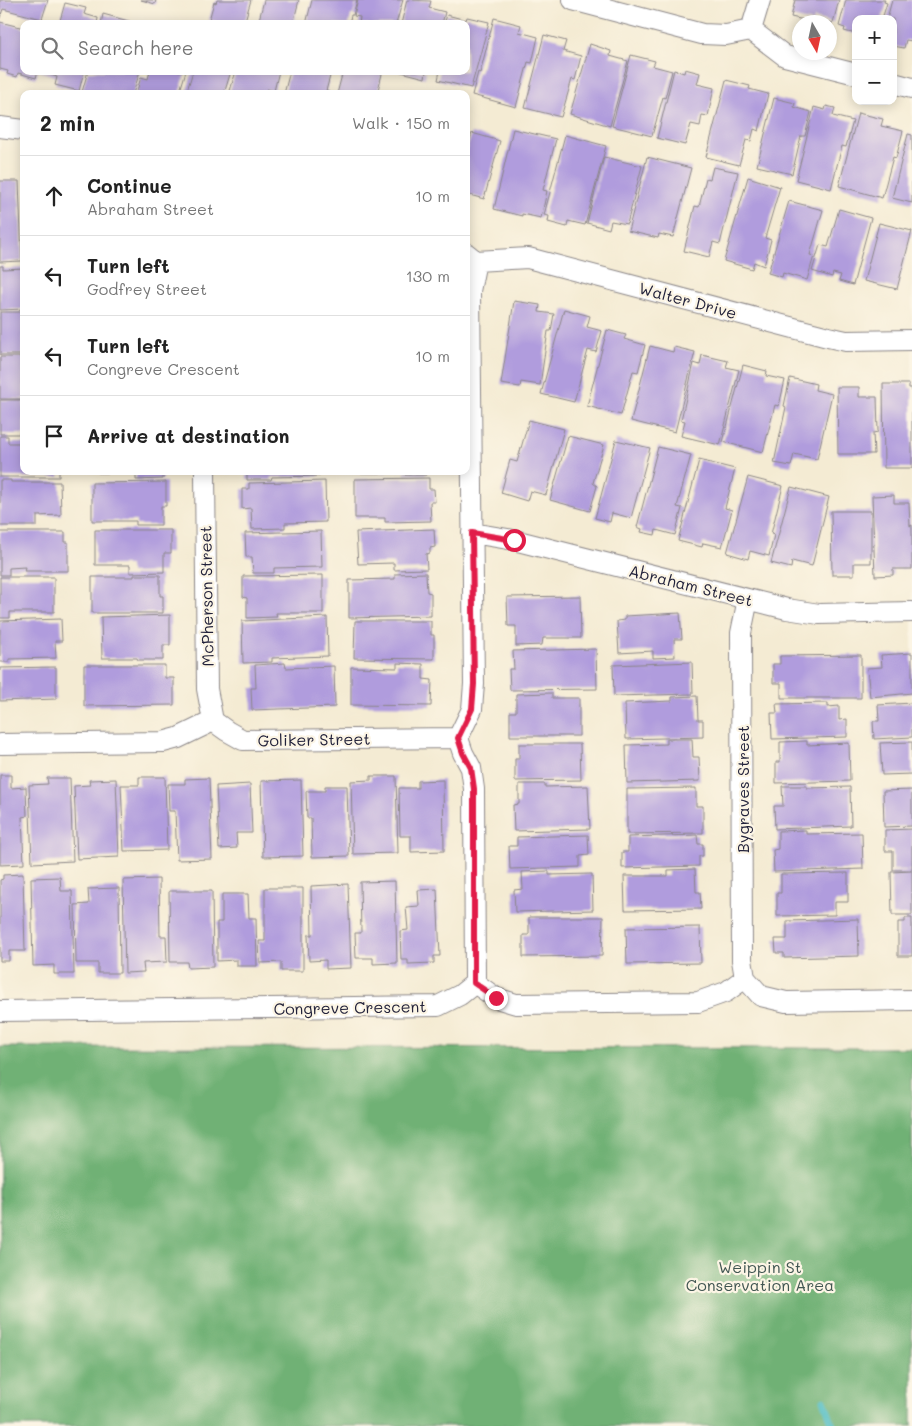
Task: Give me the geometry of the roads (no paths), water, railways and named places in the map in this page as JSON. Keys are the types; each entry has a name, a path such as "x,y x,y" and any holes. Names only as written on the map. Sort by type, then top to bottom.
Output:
{"street":[{"path":"573,0 702,34 726,35 751,30 785,56 852,73"},
{"path":"751,30 760,0"},
{"path":"897,84 912,88"},
{"path":"0,127 20,130"},
{"path":"471,257 474,684 472,709 458,738 471,768 474,789 474,983 496,998 516,1004 531,1005 698,1002 726,992 745,978 761,996 786,1002 912,1000"},
{"name":"Walter Drive","path":"471,257 528,258 846,340 912,340"},
{"name":"McPherson Street","path":"205,475 207,689 213,721"},
{"name":"Abraham Street","path":"472,533 514,540 787,610 820,614 912,612"},
{"name":"Bygraves Street","path":"745,978 742,960 741,633 748,599"},
{"path":"0,744 162,742 178,738 213,721"},
{"name":"Goliker Street","path":"213,721 243,740 458,738"},
{"name":"Congreve Crescent","path":"0,1011 438,1006 460,995 474,983"}],"waterway":[{"path":"824,1400 833,1426"}],"park label":[{"name":"Weippin St Conservation Area","path":"760,1275"}]}
